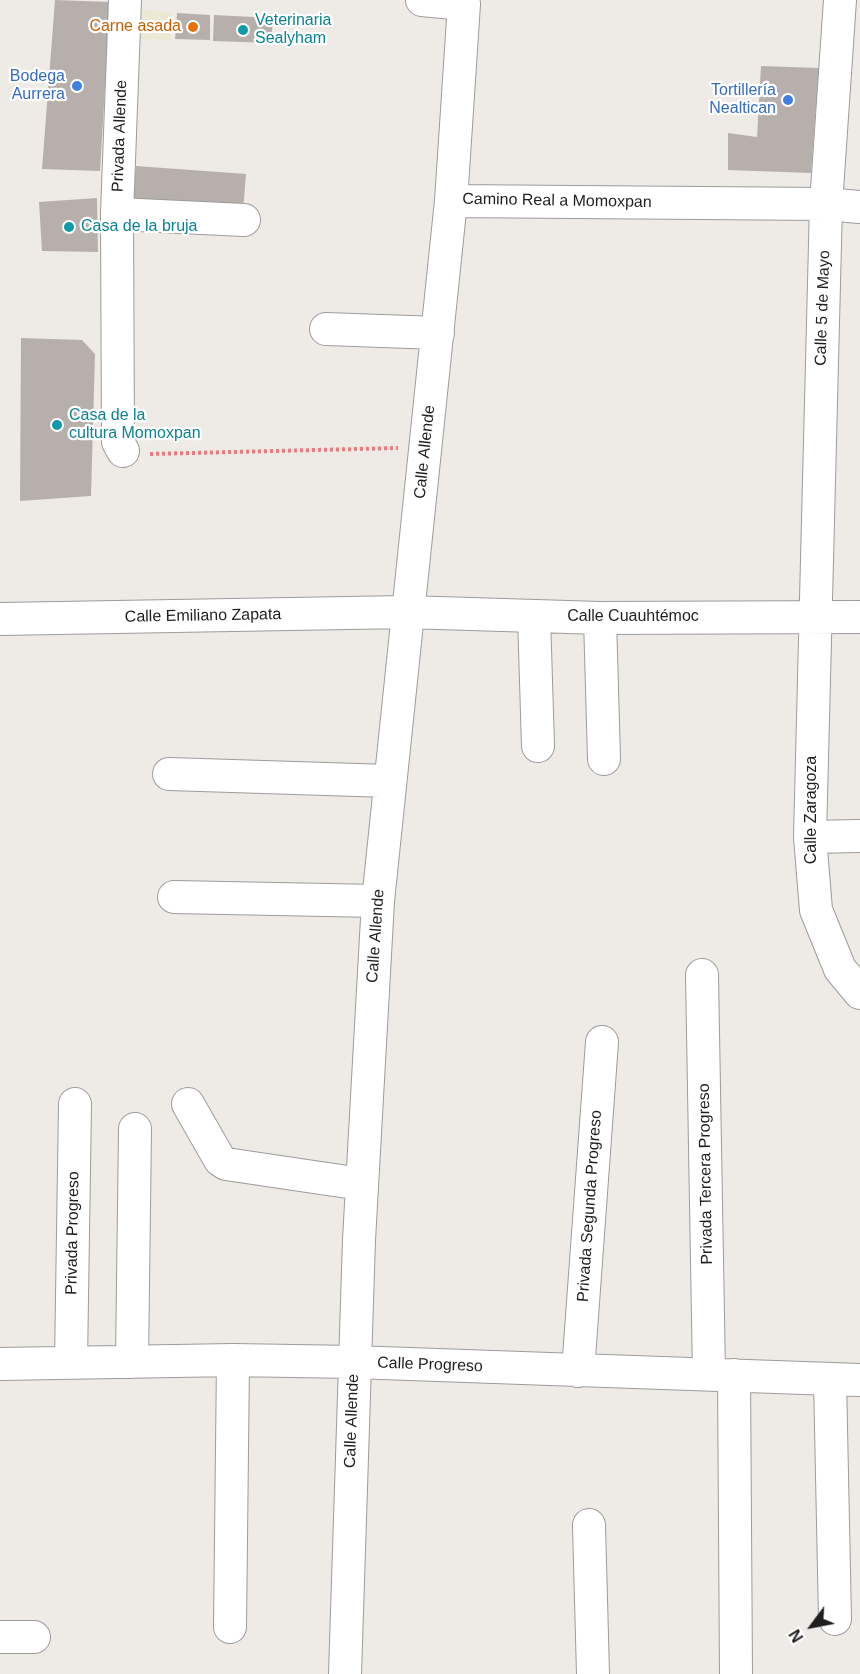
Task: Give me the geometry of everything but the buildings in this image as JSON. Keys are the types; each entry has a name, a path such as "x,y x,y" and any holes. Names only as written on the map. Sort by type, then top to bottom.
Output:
{"street":[{"name":"Privada Allende","path":"123,451 118,442 117,214 125,0"},
{"path":"422,0 466,2"},
{"name":"Calle 5 de Mayo","path":"815,616 826,204 840,0"},
{"name":"Camino Real a Momoxpan","path":"466,2 451,201 826,204 860,207"},
{"name":"Calle Allende","path":"345,1674 361,1184 378,900 406,612 426,448 451,201"},
{"path":"117,214 244,220"},
{"path":"327,329 438,333"},
{"name":"Calle Cuauhtémoc","path":"406,612 600,618 860,617"},
{"name":"Calle Emiliano Zapata","path":"0,619 406,612"},
{"path":"534,616 538,746"},
{"name":"Calle Zaragoza","path":"815,616 810,837 816,910 840,969 860,993"},
{"path":"600,618 604,759"},
{"path":"169,774 389,781"},
{"path":"810,837 860,836"},
{"path":"174,897 378,900"},
{"name":"Privada Tercera Progreso","path":"702,975 736,1674"},
{"name":"Privada Segunda Progreso","path":"578,1371 602,1042"},
{"name":"Privada Progreso","path":"70,1362 75,1104"},
{"path":"188,1104 220,1160 226,1164 361,1184"},
{"path":"132,1362 135,1129"},
{"path":"230,1627 233,1360"},
{"name":"Calle Progreso","path":"0,1364 233,1360 354,1362 845,1379"},
{"path":"835,1619 845,1379"},
{"path":"589,1525 593,1674"},
{"path":"0,1637 34,1637"}],"path":[{"path":"123,451 133,454 426,448"}],"shaded area":[{"path":"140,9 172,13 170,40 138,39"}],"place":[{"name":"Carne asada","path":"193,27"},
{"name":"Veterinaria Sealyham","path":"243,30"},
{"name":"Bodega Aurrera","path":"77,86"},
{"name":"Tortillería Nealtican","path":"788,100"},
{"name":"Casa de la bruja","path":"69,227"},
{"name":"Casa de la cultura Momoxpan","path":"57,425"}]}
